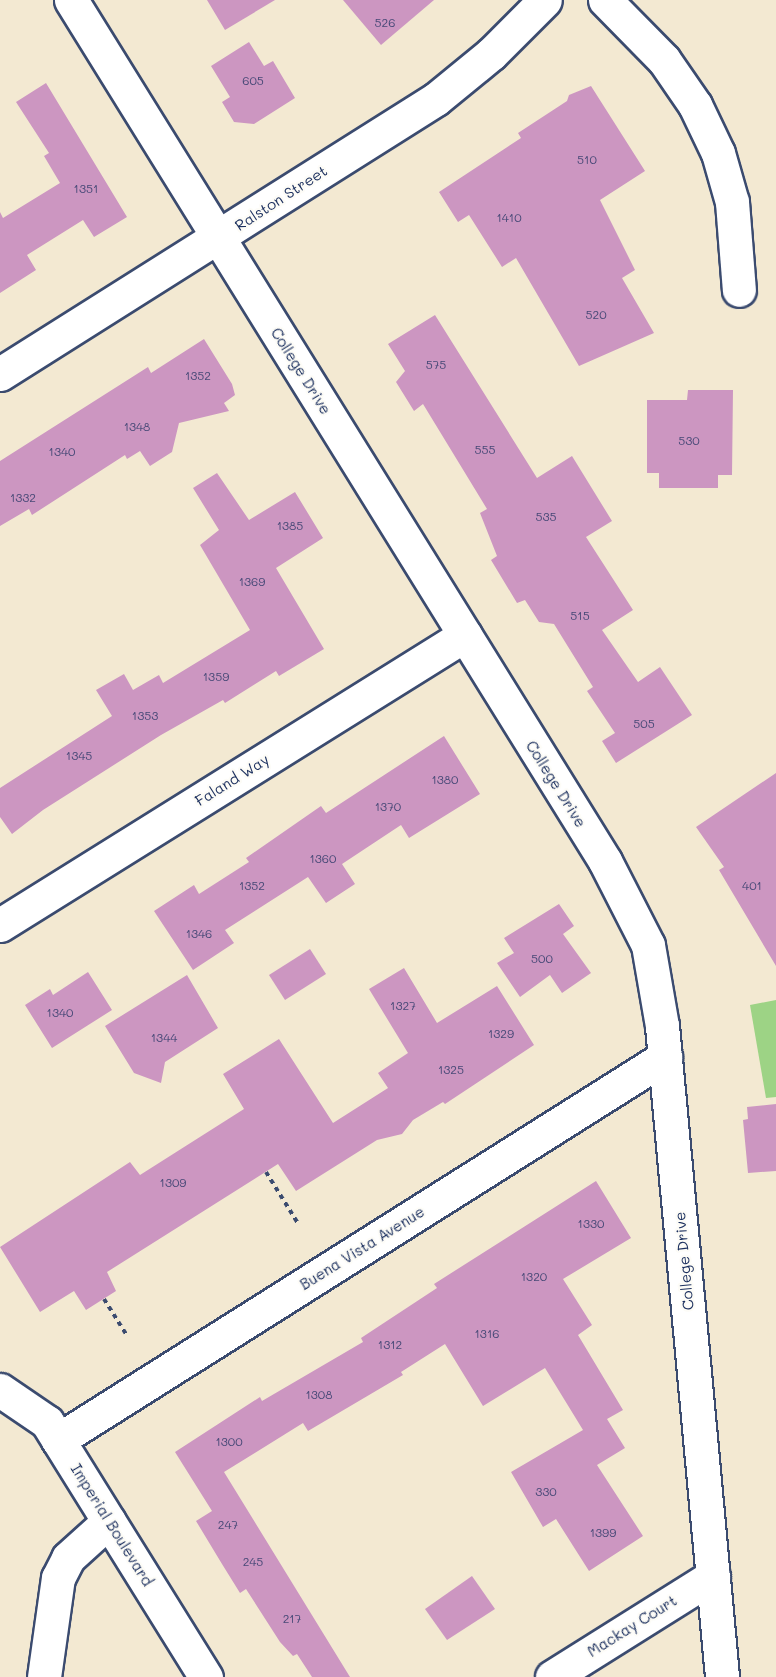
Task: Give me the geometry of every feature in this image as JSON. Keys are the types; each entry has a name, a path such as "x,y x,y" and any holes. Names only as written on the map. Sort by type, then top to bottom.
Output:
{"street":[{"name":"College Drive","path":"71,0 629,903 648,945 657,983 665,1057 722,1677"},
{"name":"Ralston Street","path":"0,374 436,99 491,54 544,0"},
{"path":"605,0 664,60 695,105 718,153 732,202 739,290"},
{"name":"Faland Way","path":"0,925 465,635"},
{"name":"Buena Vista Avenue","path":"58,1440 665,1057"},
{"name":"Imperial Boulevard","path":"0,1390 33,1409 58,1440 206,1677"},
{"path":"44,1677 58,1578 68,1558 109,1521"},
{"name":"Mackay Court","path":"552,1677 713,1576"}],"path":[{"path":"266,1172 299,1225"},
{"path":"104,1299 126,1334"}],"green space":[{"path":"776,1000 776,1097 766,1098 750,1005"}],"building":[{"path":"207,0 275,0 225,30"},
{"path":"343,0 434,0 381,45"},
{"path":"249,42 264,66 273,61 295,98 254,124 234,122 222,102 230,97 211,66"},
{"path":"46,83 127,217 94,237 83,220 27,255 36,270 0,293 0,212 3,218 60,183 44,156 49,153 16,102"},
{"path":"591,86 645,171 600,200 635,270 622,278 654,333 579,366 516,258 502,267 469,215 458,222 439,192 521,138 518,133 567,101 569,95"},
{"path":"435,315 537,478 572,456 612,521 586,537 633,610 602,630 638,682 660,667 692,715 616,763 602,741 615,733 587,691 593,687 554,624 539,622 525,600 517,603 491,560 497,556 480,513 487,509 423,404 414,411 396,382 405,371 388,344"},
{"path":"204,339 232,384 235,395 224,403 229,411 179,423 172,452 150,466 140,451 127,459 125,455 32,515 29,509 0,526 0,461 148,367 151,373"},
{"path":"688,390 733,390 732,475 718,475 718,488 659,488 659,473 647,473 647,400 687,400"},
{"path":"217,473 249,520 295,492 323,538 276,568 324,649 279,676 276,671 225,703 223,700 161,735 43,810 12,834 0,817 0,788 112,716 96,690 124,674 133,690 159,675 163,683 250,630 200,545 219,530 193,488"},
{"path":"444,736 480,794 409,838 401,825 342,864 355,884 326,903 308,877 225,930 234,943 193,970 154,911 194,885 199,894 249,862 246,858 321,806 326,813"},
{"path":"776,773 776,966 719,870 724,867 696,827"},
{"path":"559,904 574,926 563,934 591,973 562,993 550,975 520,997 497,963 514,953 504,938"},
{"path":"310,949 326,974 285,1000 269,975"},
{"path":"404,968 437,1023 497,986 534,1045 445,1104 443,1102 413,1120 402,1134 377,1140 296,1191 278,1164 107,1272 116,1291 86,1310 74,1291 40,1312 0,1247 130,1162 140,1175 244,1109 223,1074 279,1039 333,1123 388,1088 378,1073 408,1053 369,989"},
{"path":"88,972 112,1010 52,1048 25,1005 50,989 53,995"},
{"path":"187,975 218,1028 165,1062 161,1083 134,1073 105,1026"},
{"path":"776,1104 776,1171 748,1173 743,1120 748,1119 747,1107"},
{"path":"596,1181 631,1238 563,1279 592,1325 578,1335 623,1410 607,1419 625,1448 597,1465 643,1536 589,1571 556,1519 543,1527 511,1472 583,1430 545,1368 483,1406 445,1344 401,1372 403,1375 308,1431 303,1423 224,1472 350,1677 312,1677 297,1654 293,1656 280,1642 246,1589 240,1593 222,1564 196,1521 212,1511 175,1452 260,1397 262,1401 363,1342 361,1338 437,1288 434,1284"},
{"path":"472,1576 495,1609 447,1640 425,1609"}]}
